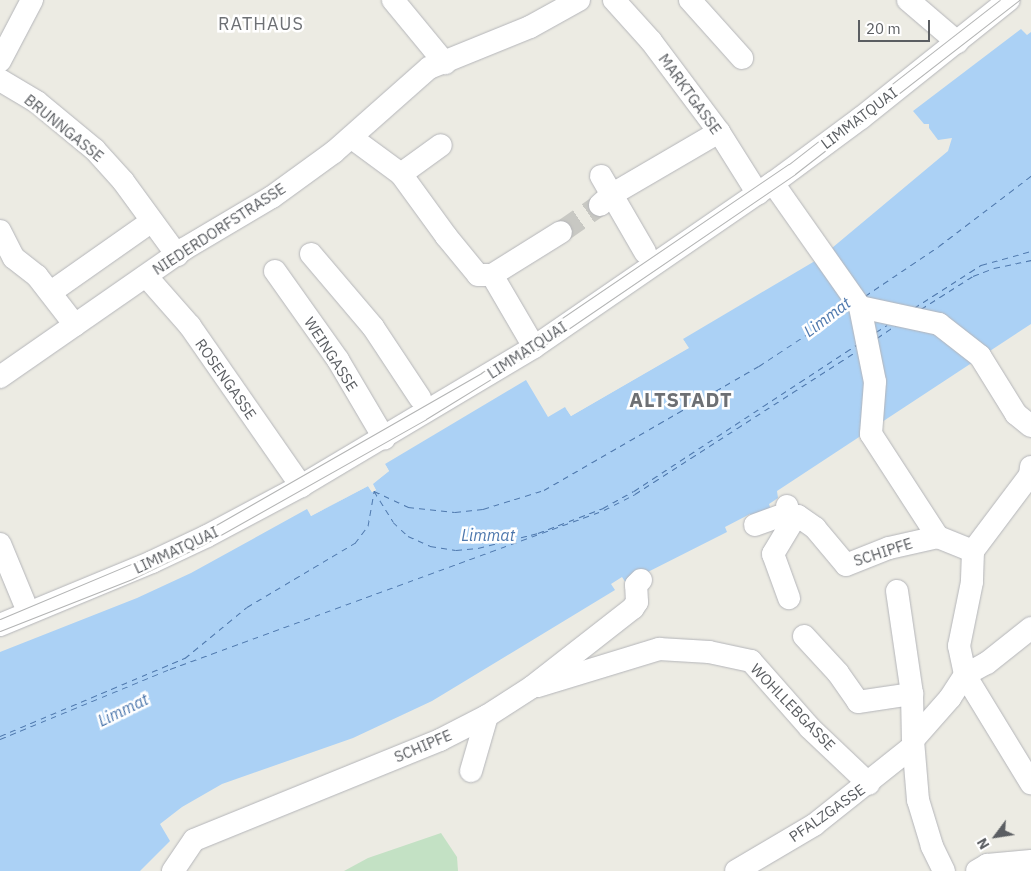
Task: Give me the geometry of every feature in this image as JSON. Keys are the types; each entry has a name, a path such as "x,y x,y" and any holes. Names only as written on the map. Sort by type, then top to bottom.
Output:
{"street":[{"path":"0,61 32,0"},
{"path":"393,0 437,66 530,27 579,0"},
{"name":"MARKTGASSE","path":"614,0 651,41 760,186 825,254 860,307"},
{"path":"690,0 742,58"},
{"path":"908,0 951,35"},
{"name":"LIMMATQUAI","path":"0,625 204,530 380,432 530,339 760,186 951,35 1010,0"},
{"name":"NIEDERDORFSTRASSE","path":"0,377 177,255 236,216 272,197 352,138 437,66"},
{"name":"BRUNNGASSE","path":"0,80 37,102 95,150 138,202 177,255"},
{"path":"645,252 604,192 719,132"},
{"path":"352,138 401,174 446,236 485,275 530,339"},
{"path":"401,174 441,145"},
{"path":"44,284 152,222"},
{"path":"0,231 14,258 44,284 75,325"},
{"path":"485,275 561,232"},
{"path":"311,254 373,327 420,398"},
{"name":"WEINGASSE","path":"275,271 338,360 380,432"},
{"name":"ROSENGASSE","path":"146,276 178,310 297,479"},
{"path":"973,551 938,537 872,435 875,382 860,307 939,324 980,356 1016,414 1031,426"},
{"path":"1031,472 973,551 972,582 959,646 965,675 1031,784"},
{"path":"755,524 789,510 792,524 773,554 789,598"},
{"name":"SCHIPFE","path":"789,510 816,528 846,565 890,555 938,537"},
{"path":"0,544 24,602"},
{"name":"SCHIPFE","path":"173,871 194,840 440,740 487,716 532,687 633,608 637,602 636,585 641,580"},
{"path":"897,591 912,694 913,743 918,800 932,846 944,871"},
{"path":"965,675 987,662 1031,628"},
{"path":"804,636 838,673 858,702 912,694"},
{"name":"WOHLLEBGASSE","path":"532,687 659,648 708,652 751,661 810,728 869,784"},
{"name":"PFALZGASSE","path":"736,871 814,825 869,784 913,743 950,698 965,675"},
{"path":"472,770 487,716"},
{"path":"982,868 1031,861"}],"green space":[{"path":"441,833 457,857 458,871 344,871 368,858"}],"water":[{"name":"Limmat","path":"1021,29 1027,35 1031,32 1031,324 777,491 778,498 769,504 771,510 754,519 750,514 725,527 727,532 626,583 622,577 611,584 615,590 432,701 353,738 222,784 182,807 160,824 170,841 140,871 0,871 0,652 137,598 191,573 307,509 311,516 368,486 372,492 376,490 372,484 389,471 385,464 526,380 548,417 565,407 571,416 688,348 683,339 820,258 948,151 952,138 938,140 929,128 929,124 924,124 913,111"}],"pier":[{"path":"683,339 689,348 571,416 565,407 571,413 685,347"},
{"path":"385,464 389,471 373,484 376,490 372,492 368,486 311,516 309,508 312,512 324,509 370,484 386,470"}],"ferry route":[{"path":"865,296 939,246 1031,176"},
{"path":"914,308 981,265 1031,251"},
{"path":"921,309 973,276 994,268 1031,260"},
{"path":"374,491 408,507 455,512 483,509 544,490 759,366 847,308"},
{"path":"876,332 887,325"},
{"path":"877,338 895,326"},
{"path":"0,736 185,658 247,607 355,543 368,526 374,491 393,522 408,536 430,546 456,550 478,548 538,533 603,508 634,491 856,345"},
{"path":"0,739 170,669 604,510 635,494 857,351"}],"tunnel":[{"path":"561,232 600,205"}],"tram line":[{"path":"0,619 195,537 481,373 789,164 1000,0"},
{"path":"0,631 132,579 201,546 426,419 530,355 795,174 1019,0"}],"district":[{"name":"RATHAUS","path":"261,24"},
{"name":"ALTSTADT","path":"681,399"}]}
